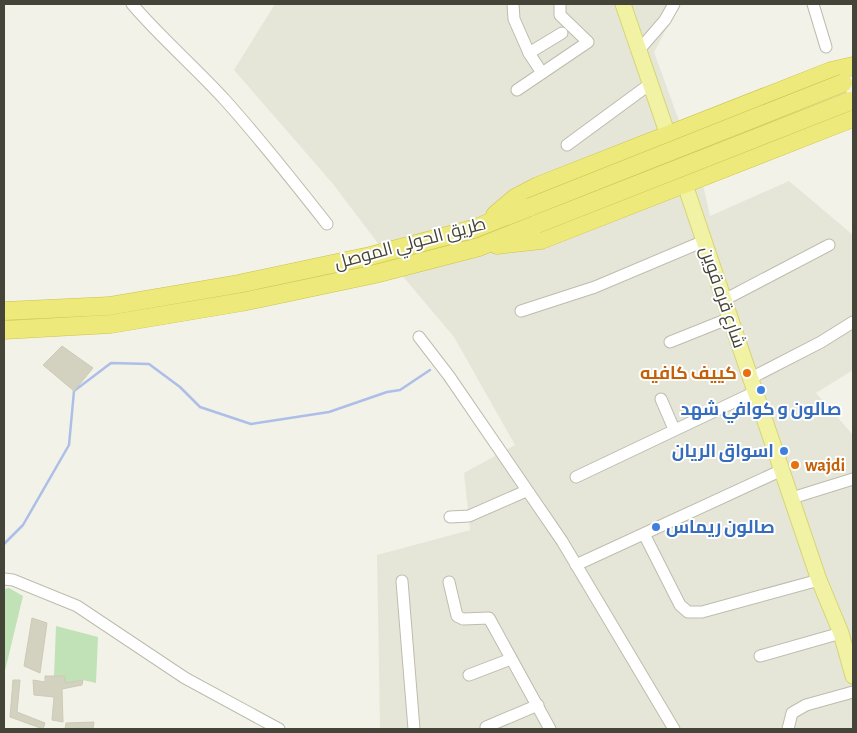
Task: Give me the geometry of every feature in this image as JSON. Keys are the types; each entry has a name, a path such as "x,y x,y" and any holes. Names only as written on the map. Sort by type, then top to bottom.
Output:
{"highway":[{"path":"473,229 515,198 538,186 831,71 853,66"},
{"name":"طريق الحولي الموصل","path":"4,311 109,306 220,287 370,256 473,229 848,81"},
{"path":"479,247 541,240 685,184 852,106"},
{"name":"طريق الحولي الموصل","path":"4,330 111,324 242,302 375,274 479,247 852,106"}],"main road":[{"name":"شارع قره قوين","path":"626,5 650,84 819,580 841,633 853,676"}],"street":[{"path":"132,4 155,31 223,98 278,161 327,224"},
{"path":"512,4 514,19 529,53 542,73"},
{"path":"517,90 588,42 560,14 560,4"},
{"path":"639,50 665,20 674,4"},
{"path":"813,4 826,47"},
{"path":"529,53 562,33"},
{"path":"567,145 650,84"},
{"path":"521,311 595,287 704,241"},
{"path":"724,300 829,245"},
{"path":"670,342 730,318"},
{"path":"576,477 674,429 753,385 853,322"},
{"path":"419,337 449,376 562,541 674,729"},
{"path":"661,398 674,429"},
{"path":"576,565 782,470"},
{"path":"792,498 853,479"},
{"path":"450,517 469,516 526,491"},
{"path":"644,534 680,605 688,612 702,612 819,580"},
{"path":"4,579 13,580 77,606 186,678 280,729"},
{"path":"402,582 414,729"},
{"path":"449,582 457,616 463,620 489,618 550,729"},
{"path":"760,656 841,633"},
{"path":"469,675 511,659"},
{"path":"788,729 792,713 806,705 853,692"},
{"path":"486,727 538,705"}],"shaded area":[{"path":"275,4 680,4 654,52 704,189 710,216 789,181 853,235 853,370 816,393 853,435 853,729 380,729 377,555 470,530 464,473 515,445 454,337 405,279 333,184 234,70"}],"green space":[{"path":"9,588 23,596 4,675 4,589"},
{"path":"56,626 98,637 96,683 83,680 65,683 65,676 54,676"}],"building":[{"path":"62,346 93,368 74,391 43,365"},
{"path":"32,618 47,623 40,673 24,666"},
{"path":"45,676 65,676 65,683 83,680 82,685 62,689 63,722 52,720 54,697 34,695 33,680 45,682"},
{"path":"13,680 20,680 17,712 45,723 43,729 10,717"},
{"path":"94,722 93,729 65,729 66,723"}],"waterway":[{"path":"4,544 23,525 69,445 74,391 111,363 149,364 180,387 200,407 251,424 329,412 387,392 400,390 430,370"}],"place":[{"name":"كييف كافيه","path":"747,373"},
{"name":"صالون و كوافي شهد","path":"761,390"},
{"name":"اسواق الريان","path":"784,451"},
{"name":"wajdi","path":"795,465"},
{"name":"صالون ريماس","path":"656,527"}]}
